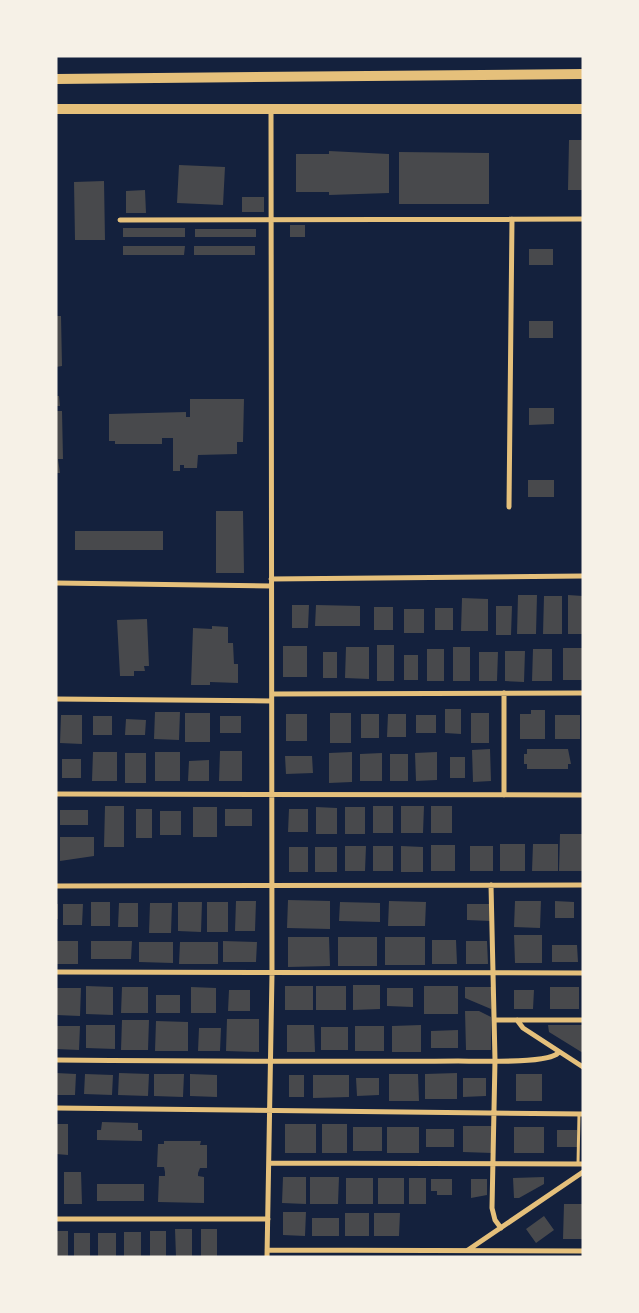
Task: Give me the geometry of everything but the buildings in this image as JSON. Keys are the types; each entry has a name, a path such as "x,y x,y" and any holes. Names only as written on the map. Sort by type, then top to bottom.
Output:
{"main road":[{"path":"56,79 583,74"},
{"path":"56,109 583,109"}],"street":[{"path":"267,1257 272,974 271,108"},
{"path":"509,508 512,219"},
{"path":"120,220 583,219"},
{"path":"272,579 583,576"},
{"path":"56,583 271,586"},
{"path":"504,693 504,795"},
{"path":"272,694 583,693"},
{"path":"56,699 271,701"},
{"path":"56,794 583,795"},
{"path":"56,886 583,885"},
{"path":"491,886 495,1060 493,1214 500,1228"},
{"path":"56,972 272,974 583,973"},
{"path":"494,1020 583,1020"},
{"path":"518,1020 523,1028 558,1053 583,1067"},
{"path":"56,1060 271,1062 495,1060 548,1059 558,1053"},
{"path":"56,1108 270,1112 581,1114"},
{"path":"269,1163 581,1164"},
{"path":"468,1250 583,1172"},
{"path":"56,1219 268,1219"},
{"path":"267,1250 583,1251"}],"lane":[{"path":"581,1114 581,1164"}]}
